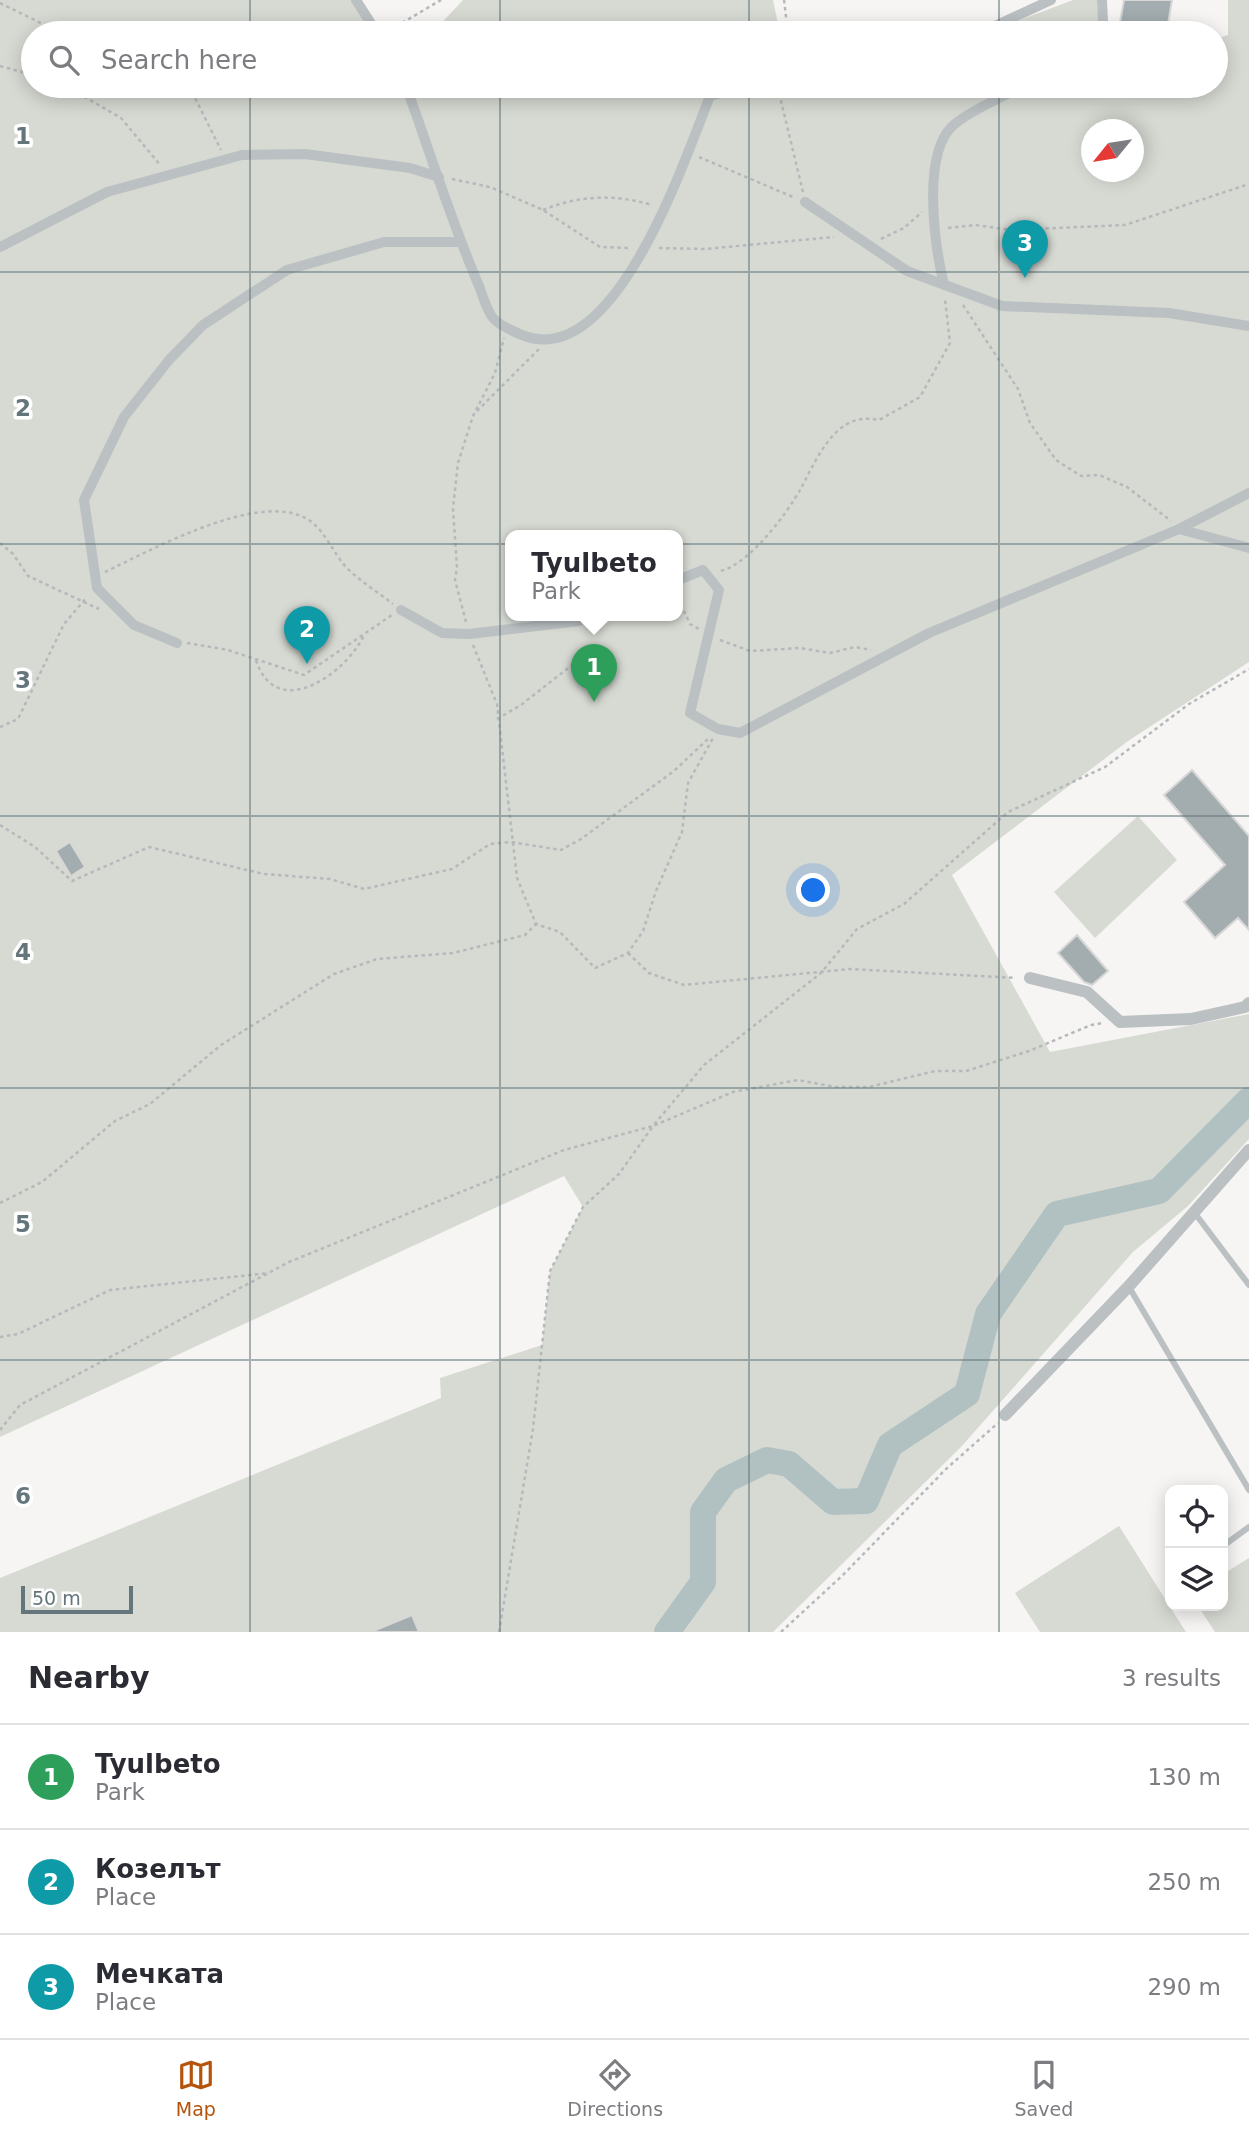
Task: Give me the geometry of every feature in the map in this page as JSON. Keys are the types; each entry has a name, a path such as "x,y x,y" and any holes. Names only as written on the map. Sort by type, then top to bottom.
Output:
{"street":[{"path":"356,0 369,21"},
{"path":"1005,21 1051,0"},
{"path":"1102,0 1103,21"},
{"path":"410,98 460,242 493,318 507,328 530,338 549,340 583,327 617,294 665,209 709,98"},
{"path":"947,287 936,253 935,190 939,142 955,123 1001,98"},
{"path":"0,247 107,192 242,155 305,154 410,168 439,177"},
{"path":"806,202 907,271 1002,306 1169,313 1249,326"},
{"path":"177,643 134,625 97,588 84,500 124,416 169,359 203,325 287,270 384,242 460,242"},
{"path":"683,578 703,570 719,590 690,713 718,729 740,733 929,633 1179,528 1249,494"},
{"path":"1179,528 1249,548"},
{"path":"401,610 442,633 469,634 579,621"},
{"path":"1030,978 1087,992 1120,1022 1191,1019 1244,1007 1249,1003"},
{"path":"1005,1415 1129,1286 1249,1150"}],"lane":[{"path":"1194,1212 1249,1284"},
{"path":"1129,1286 1249,1490"},
{"path":"1228,1542 1249,1527"}],"path":[{"path":"405,21 441,0"},
{"path":"784,0 787,21"},
{"path":"0,3 37,21"},
{"path":"0,66 21,72"},
{"path":"87,98 121,118 161,166 179,172"},
{"path":"195,98 225,159"},
{"path":"780,98 806,202"},
{"path":"687,153 806,202"},
{"path":"439,177 490,187 543,210 600,247 705,248 840,236 878,241 904,228 925,210 935,190"},
{"path":"936,229 975,225 1010,230 1125,225 1249,184"},
{"path":"543,210 568,200 599,197 629,198 665,209"},
{"path":"706,575 735,567 768,534 800,490 821,446 847,424 868,418 879,420 920,397 950,344 947,287"},
{"path":"947,287 1018,389 1030,423 1056,460 1081,476 1098,475 1127,487 1179,528"},
{"path":"507,328 495,373 472,416 458,463 453,508 455,580 469,634 497,704 517,878 536,924 560,932 595,968 628,953 643,931 656,891 682,832 688,783 718,729"},
{"path":"472,416 549,340"},
{"path":"95,577 194,530 258,511 290,514 301,516 322,533 348,570 401,610 304,675 211,646 177,643"},
{"path":"0,544 13,554 28,576 103,611"},
{"path":"0,727 18,719 64,624 97,588"},
{"path":"683,609 690,624 708,635 750,651 800,648 830,653 855,647 889,654"},
{"path":"256,659 261,675 272,686 287,690 307,689 324,681 358,648 365,632"},
{"path":"497,719 521,705 595,647"},
{"path":"499,1632 533,1429 550,1271 583,1208 619,1174 653,1126 704,1065 821,973 857,929 904,904 1008,812 1105,767 1189,704 1249,669"},
{"path":"0,825 35,847 72,881 149,847 264,874 330,879 364,890 452,869 490,844 511,842 561,849 581,839 674,771 718,729"},
{"path":"0,1203 41,1182 115,1121 150,1104 220,1045 334,974 377,959 453,953 525,934 536,924"},
{"path":"628,953 649,973 684,985 742,977 850,969 1030,978"},
{"path":"0,1430 20,1405 289,1262 564,1150 653,1126 733,1092 798,1080 835,1087 869,1087 935,1071 966,1071 1029,1051 1091,1025 1120,1022"},
{"path":"0,1338 18,1334 110,1290 225,1275 271,1273"},
{"path":"781,1632 1005,1415"}],"shaded area":[{"path":"0,0 356,0 369,21 21,21 21,98 1228,98 1228,0 1249,0 1249,662 1128,741 952,875 1050,1052 1249,1014 1249,1139 1188,1206 1133,1252 961,1447 773,1632 419,1632 411,1615 371,1632 0,1632 0,1578 441,1398 440,1378 542,1345 550,1271 583,1207 564,1176 0,1437"},
{"path":"463,0 773,0 777,21 443,21"},
{"path":"1073,0 1097,0 1098,21 1018,21"},
{"path":"1138,816 1177,860 1095,938 1054,892"},
{"path":"1119,1526 1165,1599 1165,1611 1173,1611 1186,1632 1040,1632 1015,1593"},
{"path":"1249,1558 1249,1632 1215,1632 1201,1611 1228,1611 1228,1571"}],"building":[{"path":"1124,0 1172,0 1168,21 1120,21"},
{"path":"1192,770 1249,836 1249,930 1238,918 1215,938 1184,902 1225,865 1164,795"},
{"path":"70,842 85,867 71,876 56,851"},
{"path":"1077,935 1108,971 1092,985 1084,982 1058,953"},
{"path":"412,1615 419,1632 371,1632"}],"waterway":[{"path":"667,1632 703,1582 703,1512 726,1480 767,1460 789,1464 833,1502 866,1501 890,1445 967,1394 988,1314 1057,1214 1159,1191 1249,1100"}],"place":[{"name":"Мечката","path":"1025,278"},
{"name":"Козелът","path":"307,664"},
{"name":"Tyulbeto","path":"594,702"}]}
